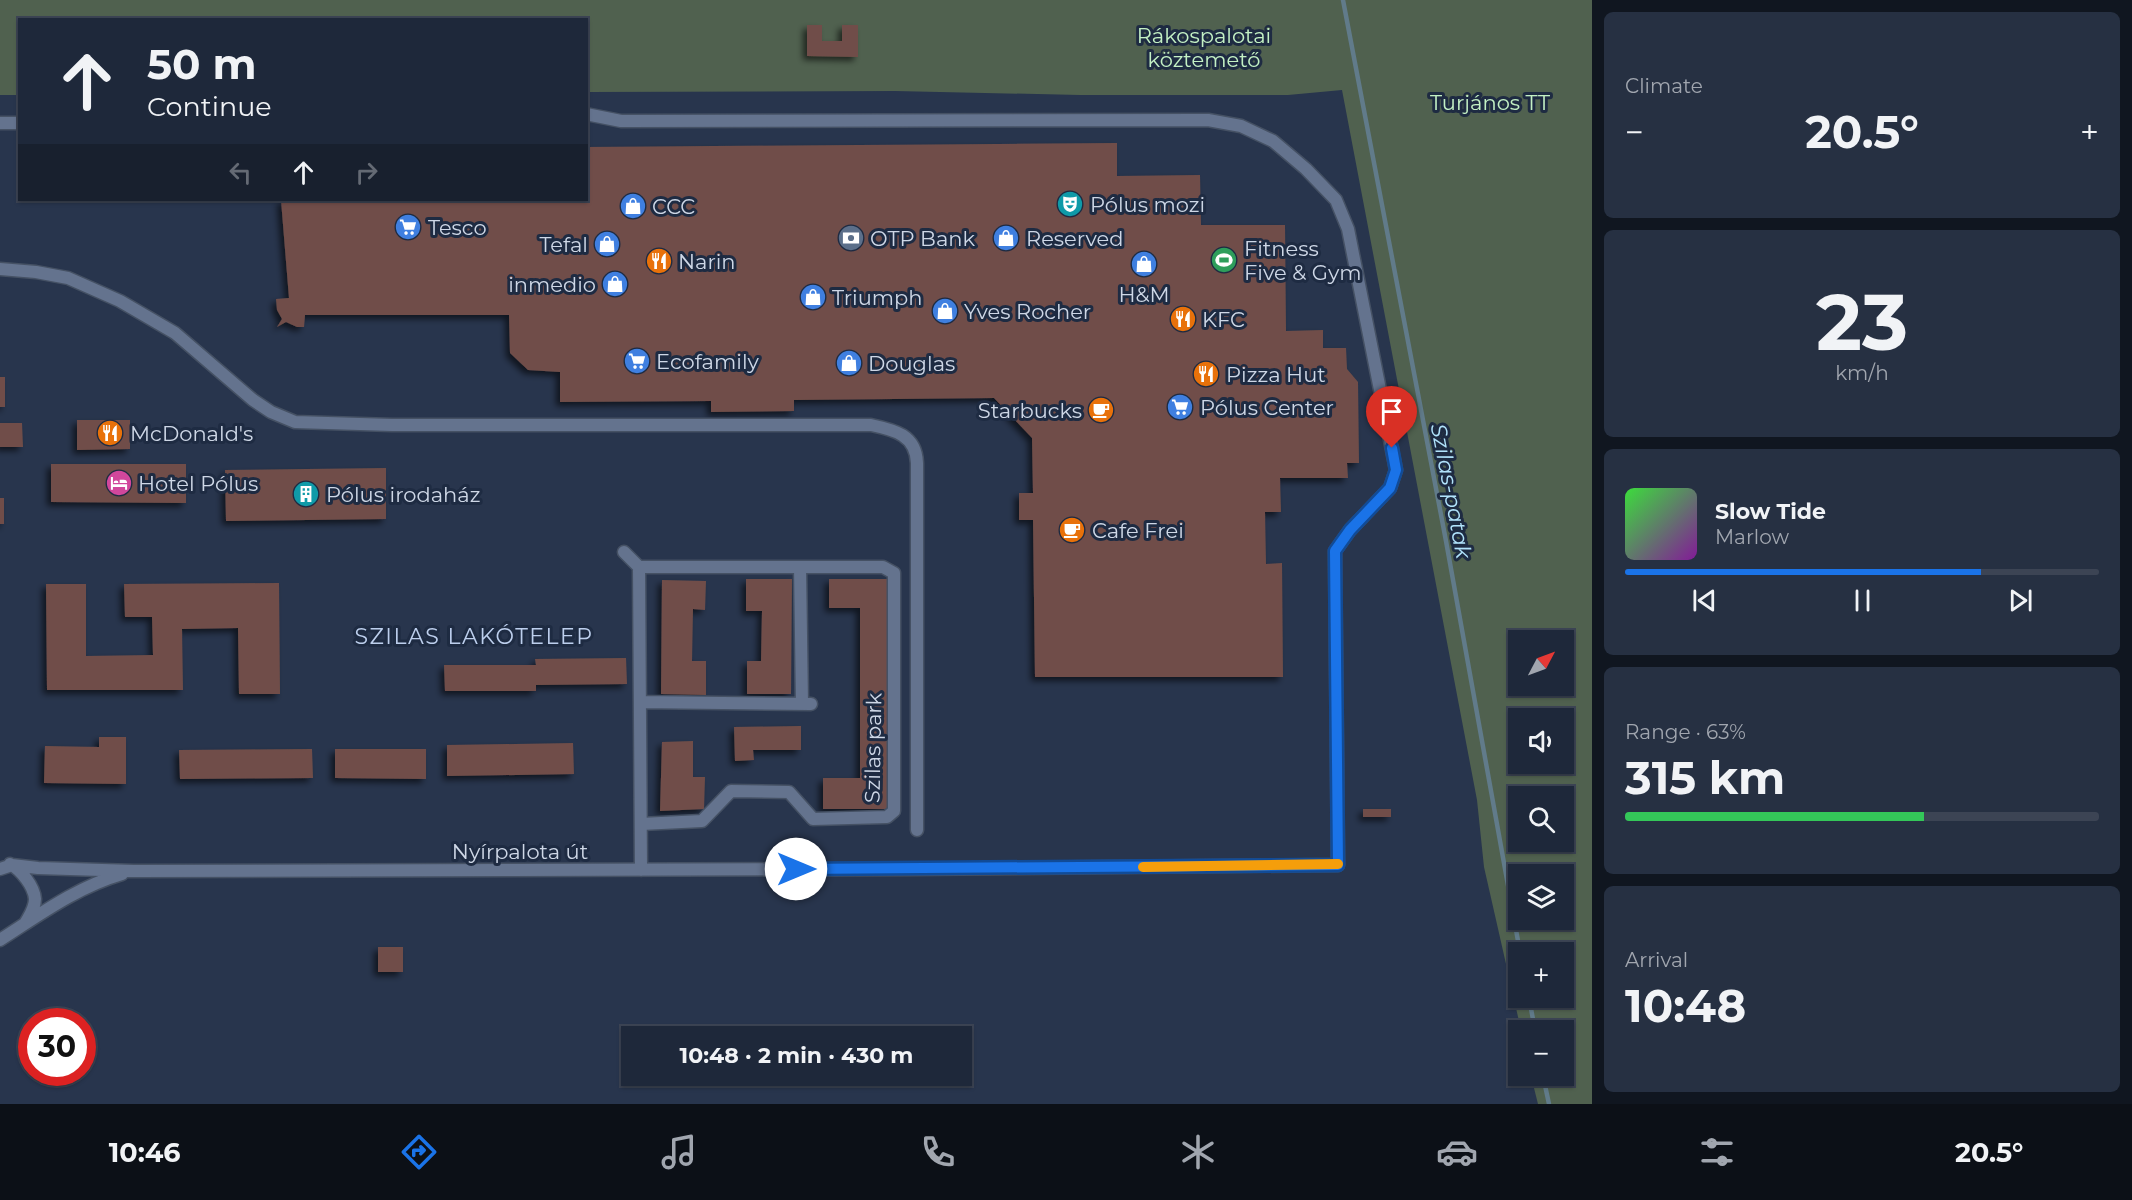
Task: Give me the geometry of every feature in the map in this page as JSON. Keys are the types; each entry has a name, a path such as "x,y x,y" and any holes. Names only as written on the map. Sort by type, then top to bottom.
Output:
{"street":[{"name":"Nyírpalota út","path":"4,865 134,871 907,869 1338,865 1335,551 1350,530 1390,488 1396,470 1347,229 1336,200 1306,168 1273,141 1241,126 1208,120 621,121 588,114"},
{"path":"0,123 18,123"},
{"path":"0,269 68,278 120,302 175,333 253,400 271,412 295,422 392,425 871,425 888,428 904,436 914,445 917,453 917,830"},
{"path":"624,552 639,567 641,870"},
{"name":"Szilas park","path":"639,567 883,567 894,573 894,811 887,818 813,819 789,792 731,791 702,821 641,824"},
{"path":"640,702 807,704 800,567"},
{"path":"4,865 23,875 32,890 35,900 26,924"},
{"name":"Nyírpalota út","path":"0,940 97,882 134,871"}],"green space":[{"path":"0,0 1592,0 1592,1104 1538,1104 1534,1086 1574,1086 1574,1020 1519,1020 1516,1008 1574,1008 1574,942 1508,942 1508,973 1484,867 1477,800 1342,90 1288,95 1080,95 895,91 588,92 588,18 18,18 18,95 0,95"}],"building":[{"path":"807,25 822,25 822,41 842,41 842,25 858,25 858,57 807,56"},
{"name":"Pólus Center","path":"1117,143 1117,176 1200,175 1201,225 1285,225 1286,331 1323,330 1323,348 1346,348 1347,369 1358,382 1359,463 1347,463 1348,478 1280,478 1281,512 1265,512 1266,564 1282,563 1283,677 1035,677 1033,520 1019,520 1019,493 1033,493 1032,438 994,398 794,400 794,411 711,412 711,401 560,402 560,372 528,370 510,353 509,315 305,315 304,327 297,327 286,322 277,327 282,319 277,310 276,299 289,298 281,201 588,201 588,147"},
{"path":"0,377 5,377 5,407 0,407"},
{"path":"77,420 130,420 130,449 77,450"},
{"path":"0,423 22,423 23,447 0,447"},
{"name":"Hotel Pólus","path":"51,464 186,464 186,503 51,502"},
{"name":"Pólus irodaház","path":"386,468 386,519 226,521 225,470"},
{"path":"0,498 4,498 4,524 0,524"},
{"path":"746,579 792,579 791,694 747,694 747,661 761,661 762,611 746,611"},
{"path":"829,579 888,579 888,809 823,809 823,778 860,778 860,608 829,608"},
{"path":"662,580 706,581 705,610 693,609 692,661 706,661 706,695 661,694"},
{"path":"279,583 280,694 239,694 238,628 182,629 183,690 47,690 46,584 86,584 86,656 153,655 152,617 125,617 124,584"},
{"path":"626,658 627,684 536,685 536,691 445,691 444,665 536,665 535,659"},
{"path":"801,726 801,750 753,750 754,760 735,761 734,727"},
{"path":"99,737 126,737 126,784 44,783 45,746 99,747"},
{"path":"693,741 693,777 705,777 704,809 660,811 662,742"},
{"path":"573,743 574,774 447,776 447,745"},
{"path":"312,749 313,778 180,779 179,750"},
{"path":"335,749 426,749 426,779 335,778"},
{"path":"1363,809 1391,809 1391,817 1363,817"},
{"path":"378,947 403,947 403,972 378,972"}],"waterway":[{"name":"Szilas-patak","path":"1343,0 1446,541 1518,942"},
{"name":"Szilas-patak","path":"1531,1008 1533,1020"},
{"name":"Szilas-patak","path":"1545,1086 1549,1104"}],"slow traffic":[{"path":"1143,867 1338,864"}],"place":[{"name":"Pólus mozi","path":"1070,204"},
{"name":"CCC","path":"633,206"},
{"name":"Tesco","path":"408,227"},
{"name":"OTP Bank","path":"851,238"},
{"name":"Reserved","path":"1006,238"},
{"name":"Tefal","path":"607,244"},
{"name":"Fitness Five & Gym","path":"1224,260"},
{"name":"Narin","path":"659,261"},
{"name":"H&M","path":"1144,264"},
{"name":"inmedio","path":"615,284"},
{"name":"Triumph","path":"813,297"},
{"name":"Yves Rocher","path":"945,311"},
{"name":"KFC","path":"1183,319"},
{"name":"Ecofamily","path":"637,361"},
{"name":"Douglas","path":"849,363"},
{"name":"Pizza Hut","path":"1206,374"},
{"name":"Pólus Center","path":"1180,407"},
{"name":"Starbucks","path":"1101,410"},
{"name":"McDonald's","path":"110,433"},
{"name":"Hotel Pólus","path":"119,483"},
{"name":"Pólus irodaház","path":"306,494"},
{"name":"Cafe Frei","path":"1072,530"}],"district":[{"name":"SZILAS LAKÓTELEP","path":"474,636"}],"route":[{"path":"796,869 1338,865 1335,551 1350,530 1390,488 1396,470 1392,448"}],"park label":[{"name":"Rákospalotai köztemető","path":"1204,47"},
{"name":"Turjános TT","path":"1490,102"}]}
